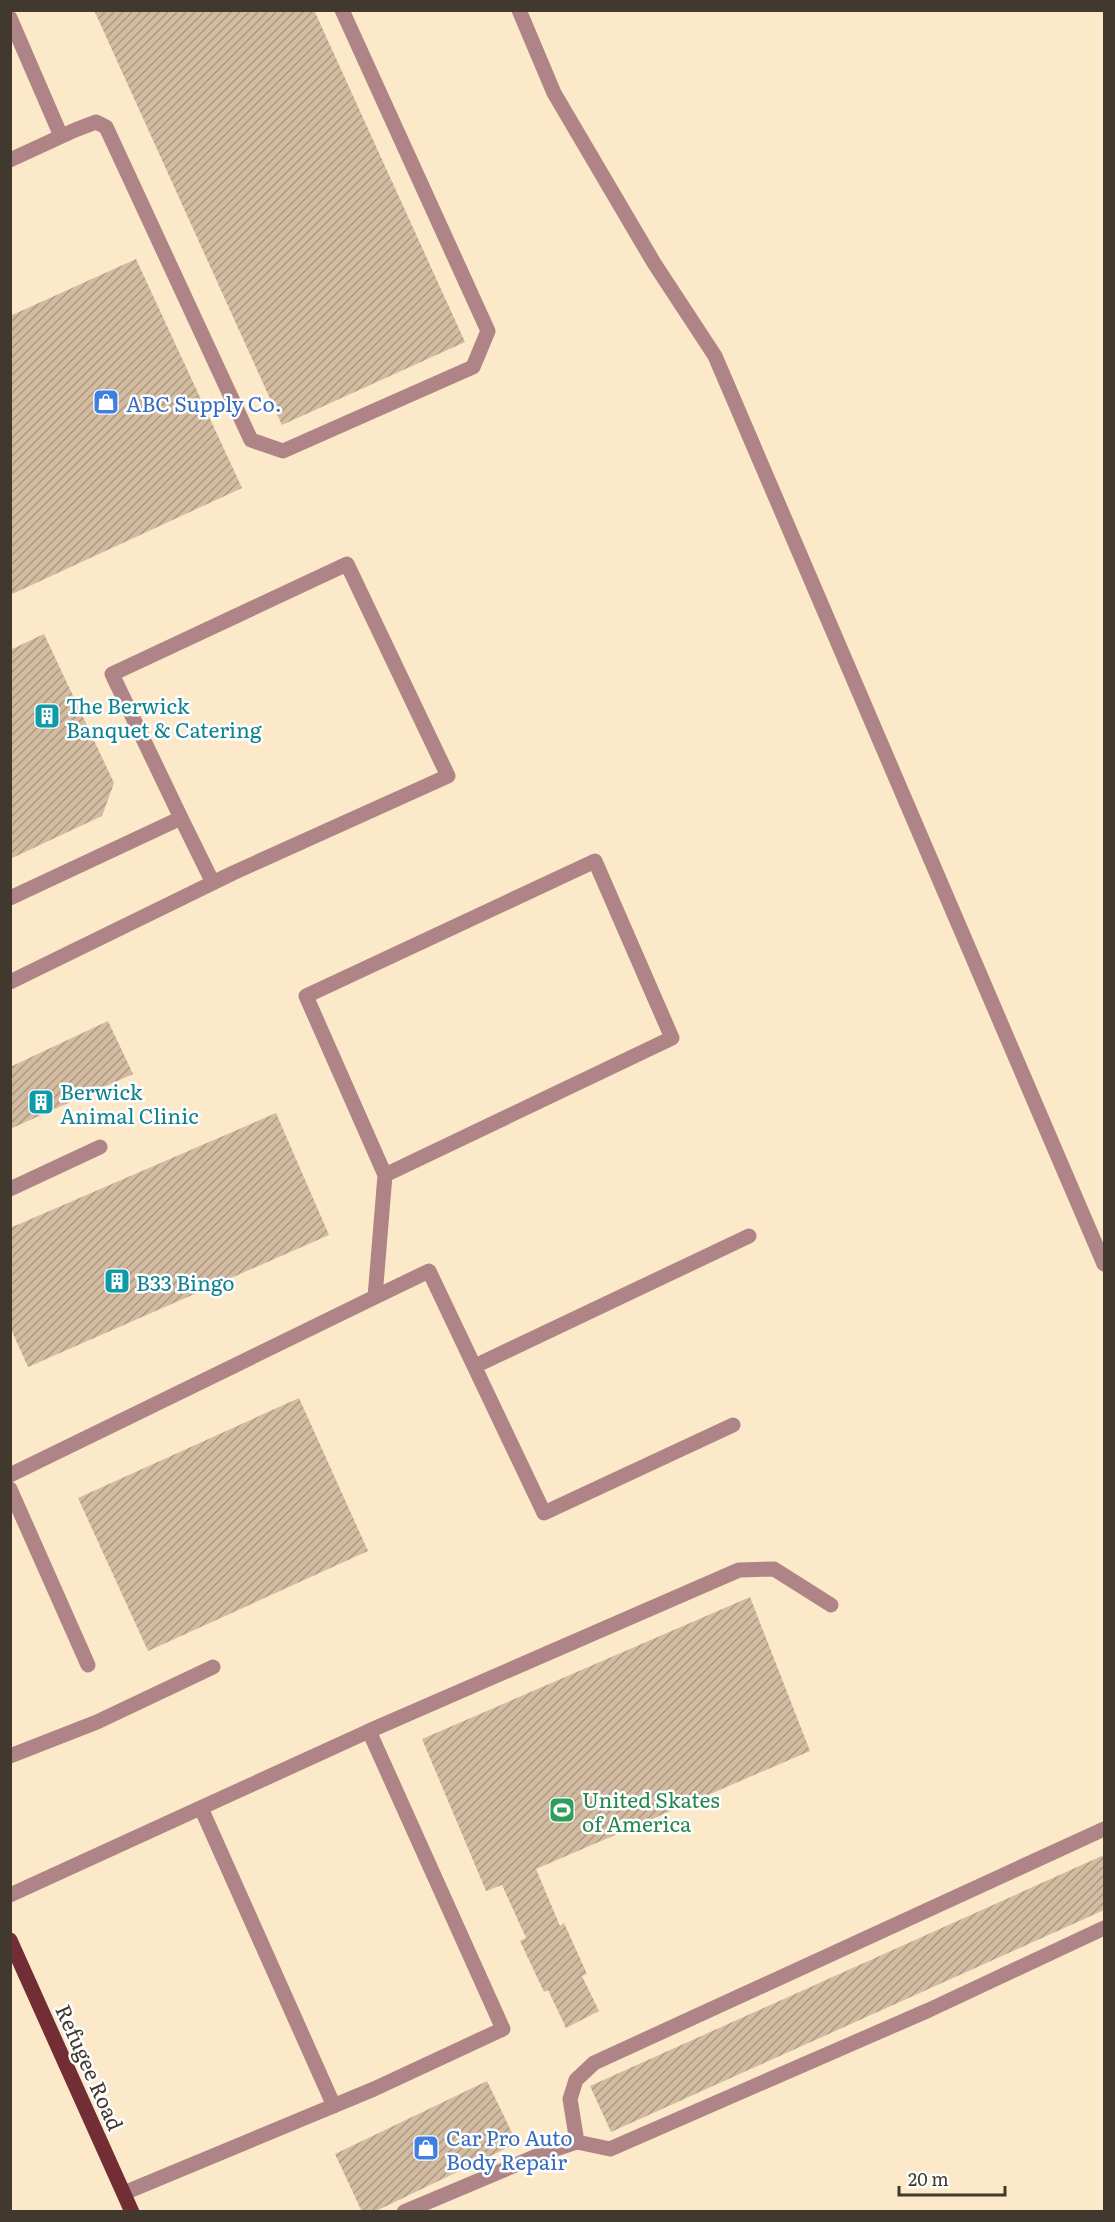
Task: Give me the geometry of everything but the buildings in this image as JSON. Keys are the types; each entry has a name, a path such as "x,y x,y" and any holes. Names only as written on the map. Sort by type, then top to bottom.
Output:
{"main road":[{"name":"Refugee Road","path":"10,1940 132,2211"}],"lane":[{"path":"10,160 96,122 106,127 251,440 283,451 473,367 488,331 342,10"},
{"path":"519,10 554,93 654,263 715,356 1104,1264"},
{"path":"10,18 62,136"},
{"path":"10,982 213,883 448,776 347,564 112,674 213,883"},
{"path":"10,898 181,818"},
{"path":"375,1297 385,1174 306,996 595,861 672,1038 385,1174"},
{"path":"10,1189 100,1147"},
{"path":"476,1366 749,1236"},
{"path":"10,1475 429,1271 544,1513 733,1425"},
{"path":"10,1489 88,1665"},
{"path":"10,1895 369,1731 739,1570 774,1569 831,1605"},
{"path":"10,1756 97,1722 213,1667"},
{"path":"124,2193 334,2106 503,2029 369,1731"},
{"path":"201,1808 334,2106"},
{"path":"578,2142 570,2099 576,2080 594,2063 1104,1829"},
{"path":"404,2211 544,2153 578,2142 610,2149 928,2010 1104,1928"}],"place":[{"name":"ABC Supply Co.","path":"106,402"},
{"name":"The Berwick Banquet & Catering","path":"47,716"},
{"name":"Berwick Animal Clinic","path":"41,1102"},
{"name":"B33 Bingo","path":"117,1281"},
{"name":"United Skates of America","path":"562,1810"},
{"name":"Car Pro Auto Body Repair","path":"426,2148"}]}
